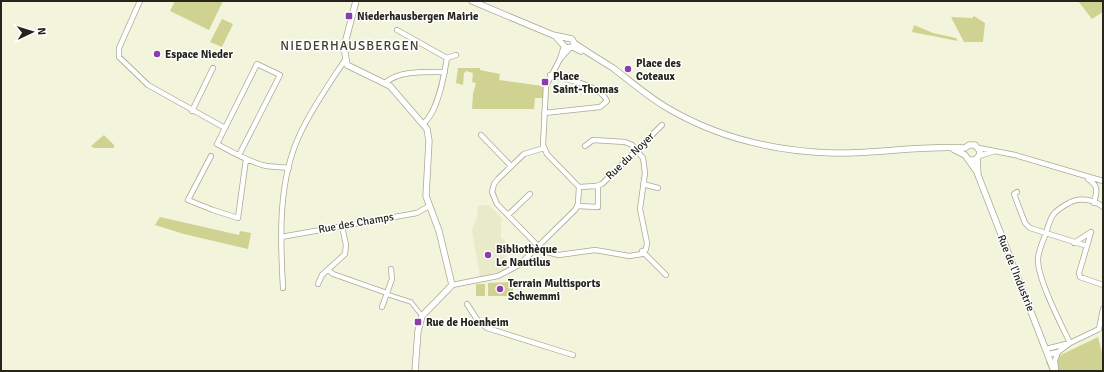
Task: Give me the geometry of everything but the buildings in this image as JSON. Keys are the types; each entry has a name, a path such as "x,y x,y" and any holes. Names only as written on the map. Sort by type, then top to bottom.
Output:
{"street":[{"path":"140,1 119,48 119,57 148,85 192,111 225,128"},
{"path":"356,1 344,47 345,60 351,68 385,83 395,90 424,123 429,137 426,193 439,231 452,285"},
{"path":"472,1 553,35 568,45 589,53 675,113 711,130 750,142 796,151 839,153 948,147 966,148 971,145 1103,181"},
{"path":"397,30 447,58 456,55"},
{"path":"568,45 550,75 546,86 544,148 547,154 579,187 598,186 598,207 577,206"},
{"path":"424,123 430,117 442,83 447,58"},
{"path":"283,288 281,237 289,168 300,134 345,60"},
{"path":"239,155 280,75 257,64 217,144 246,159 266,166 289,168"},
{"path":"192,111 213,68"},
{"path":"385,83 401,75 445,72"},
{"path":"544,113 595,108 606,104 606,99 590,87 550,75"},
{"name":"Rue du Noyer","path":"598,186 662,125"},
{"path":"481,135 511,166"},
{"path":"544,148 524,154 498,179 493,189 495,201 538,246 547,252 557,255 595,250 626,256 636,256 642,252 646,245 640,209 644,163 637,150 630,143 623,141 593,140 585,146"},
{"path":"948,147 967,158 978,158 997,151"},
{"path":"966,148 967,158"},
{"name":"Rue de l'Industrie","path":"978,174 979,148"},
{"path":"211,156 188,200 238,218 246,159"},
{"name":"Rue de l'Industrie","path":"967,158 978,174 1055,371"},
{"path":"1084,176 1096,185 1094,203"},
{"path":"643,184 658,188"},
{"path":"415,371 418,331 422,316 452,285 491,278 506,272 519,264 575,210 577,206 579,187"},
{"path":"1018,192 1014,194 1025,222 1030,228 1045,234 1087,246"},
{"path":"508,215 530,194"},
{"path":"1070,343 1057,316 1040,270 1039,254 1052,214 1058,208 1077,199 1103,205"},
{"name":"Rue des Champs","path":"281,237 417,213 430,206"},
{"path":"318,284 322,275 345,254 346,245 342,226"},
{"path":"1074,243 1091,232 1079,273 1080,277 1103,285"},
{"path":"642,252 666,275"},
{"path":"382,308 392,279 391,269"},
{"path":"328,270 333,274 411,302 422,316"},
{"path":"467,304 478,321 487,328 573,355"},
{"path":"1047,352 1101,330 1103,309"},
{"path":"1055,371 1055,360 1058,352 1070,343"},
{"path":"1047,352 1058,352"}],"shaded area":[{"path":"489,205 503,220 501,222 501,239 505,239 505,257 509,268 480,277 472,230 478,216 477,206"}],"green space":[{"path":"175,1 223,1 209,30 170,11"},
{"path":"1078,1 1103,1 1103,12 1092,19"},
{"path":"974,16 985,23 983,42 964,42 951,17 972,18"},
{"path":"222,19 233,24 222,47 210,42"},
{"path":"914,25 933,33 956,38 958,41 912,32"},
{"path":"458,68 480,68 480,70 500,74 499,80 543,86 543,98 535,98 534,109 472,109 473,94 476,83 472,82 473,73 466,71 464,73 463,85 456,83"},
{"path":"104,135 114,145 114,148 94,148 91,146"},
{"path":"160,217 239,235 240,231 251,233 248,249 184,234 155,225"},
{"name":"Terrain Multisports Schwemmi","path":"513,282 513,296 488,296 488,283"},
{"path":"476,284 485,284 485,296 476,296"},
{"path":"1098,337 1103,356 1103,371 1050,371 1046,362"}],"place":[{"name":"Niederhausbergen Mairie","path":"349,16"},
{"name":"Espace Nieder","path":"157,54"},
{"name":"Place des Coteaux","path":"628,69"},
{"name":"Place Saint-Thomas","path":"545,82"},
{"name":"Bibliothèque Le Nautilus","path":"488,255"},
{"name":"Terrain Multisports Schwemmi","path":"500,289"},
{"name":"Rue de Hoenheim","path":"418,322"}],"district":[{"name":"NIEDERHAUSBERGEN","path":"350,46"}]}
